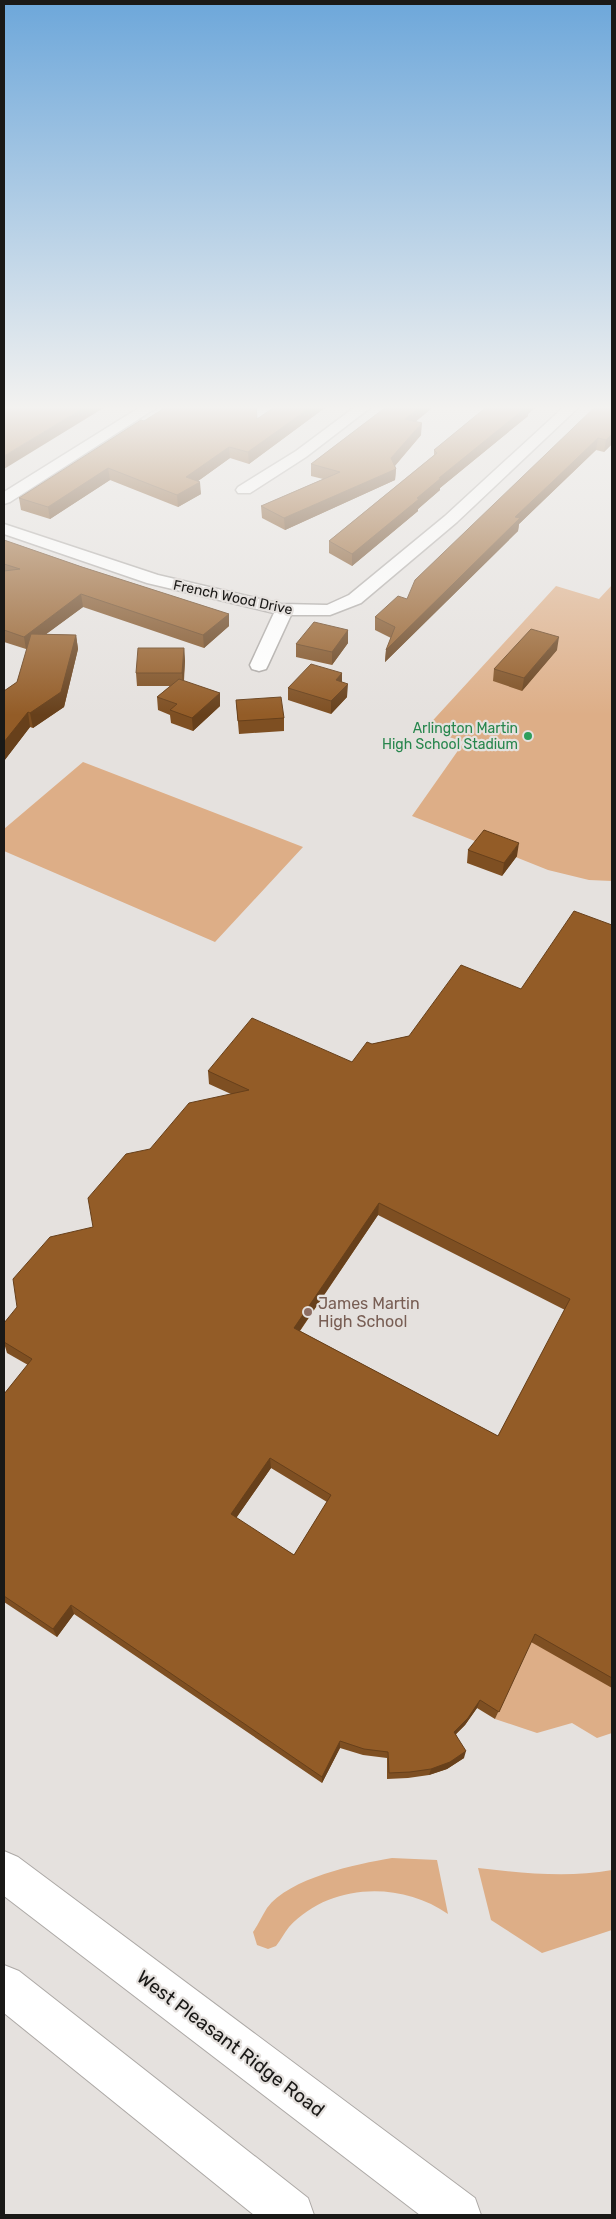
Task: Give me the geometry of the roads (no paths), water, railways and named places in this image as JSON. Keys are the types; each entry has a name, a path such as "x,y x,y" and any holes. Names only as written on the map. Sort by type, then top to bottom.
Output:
{"main road":[{"name":"West Pleasant Ridge Road","path":"4,1871 458,2215"},
{"path":"4,1986 291,2215"}],"street":[{"name":"French Wood Drive","path":"4,529 153,579 284,609 330,610 355,599 463,508"},
{"path":"259,665 284,609"}],"place":[{"name":"Arlington Martin High School Stadium","path":"528,736"},
{"name":"James Martin High School","path":"308,1312"}]}
